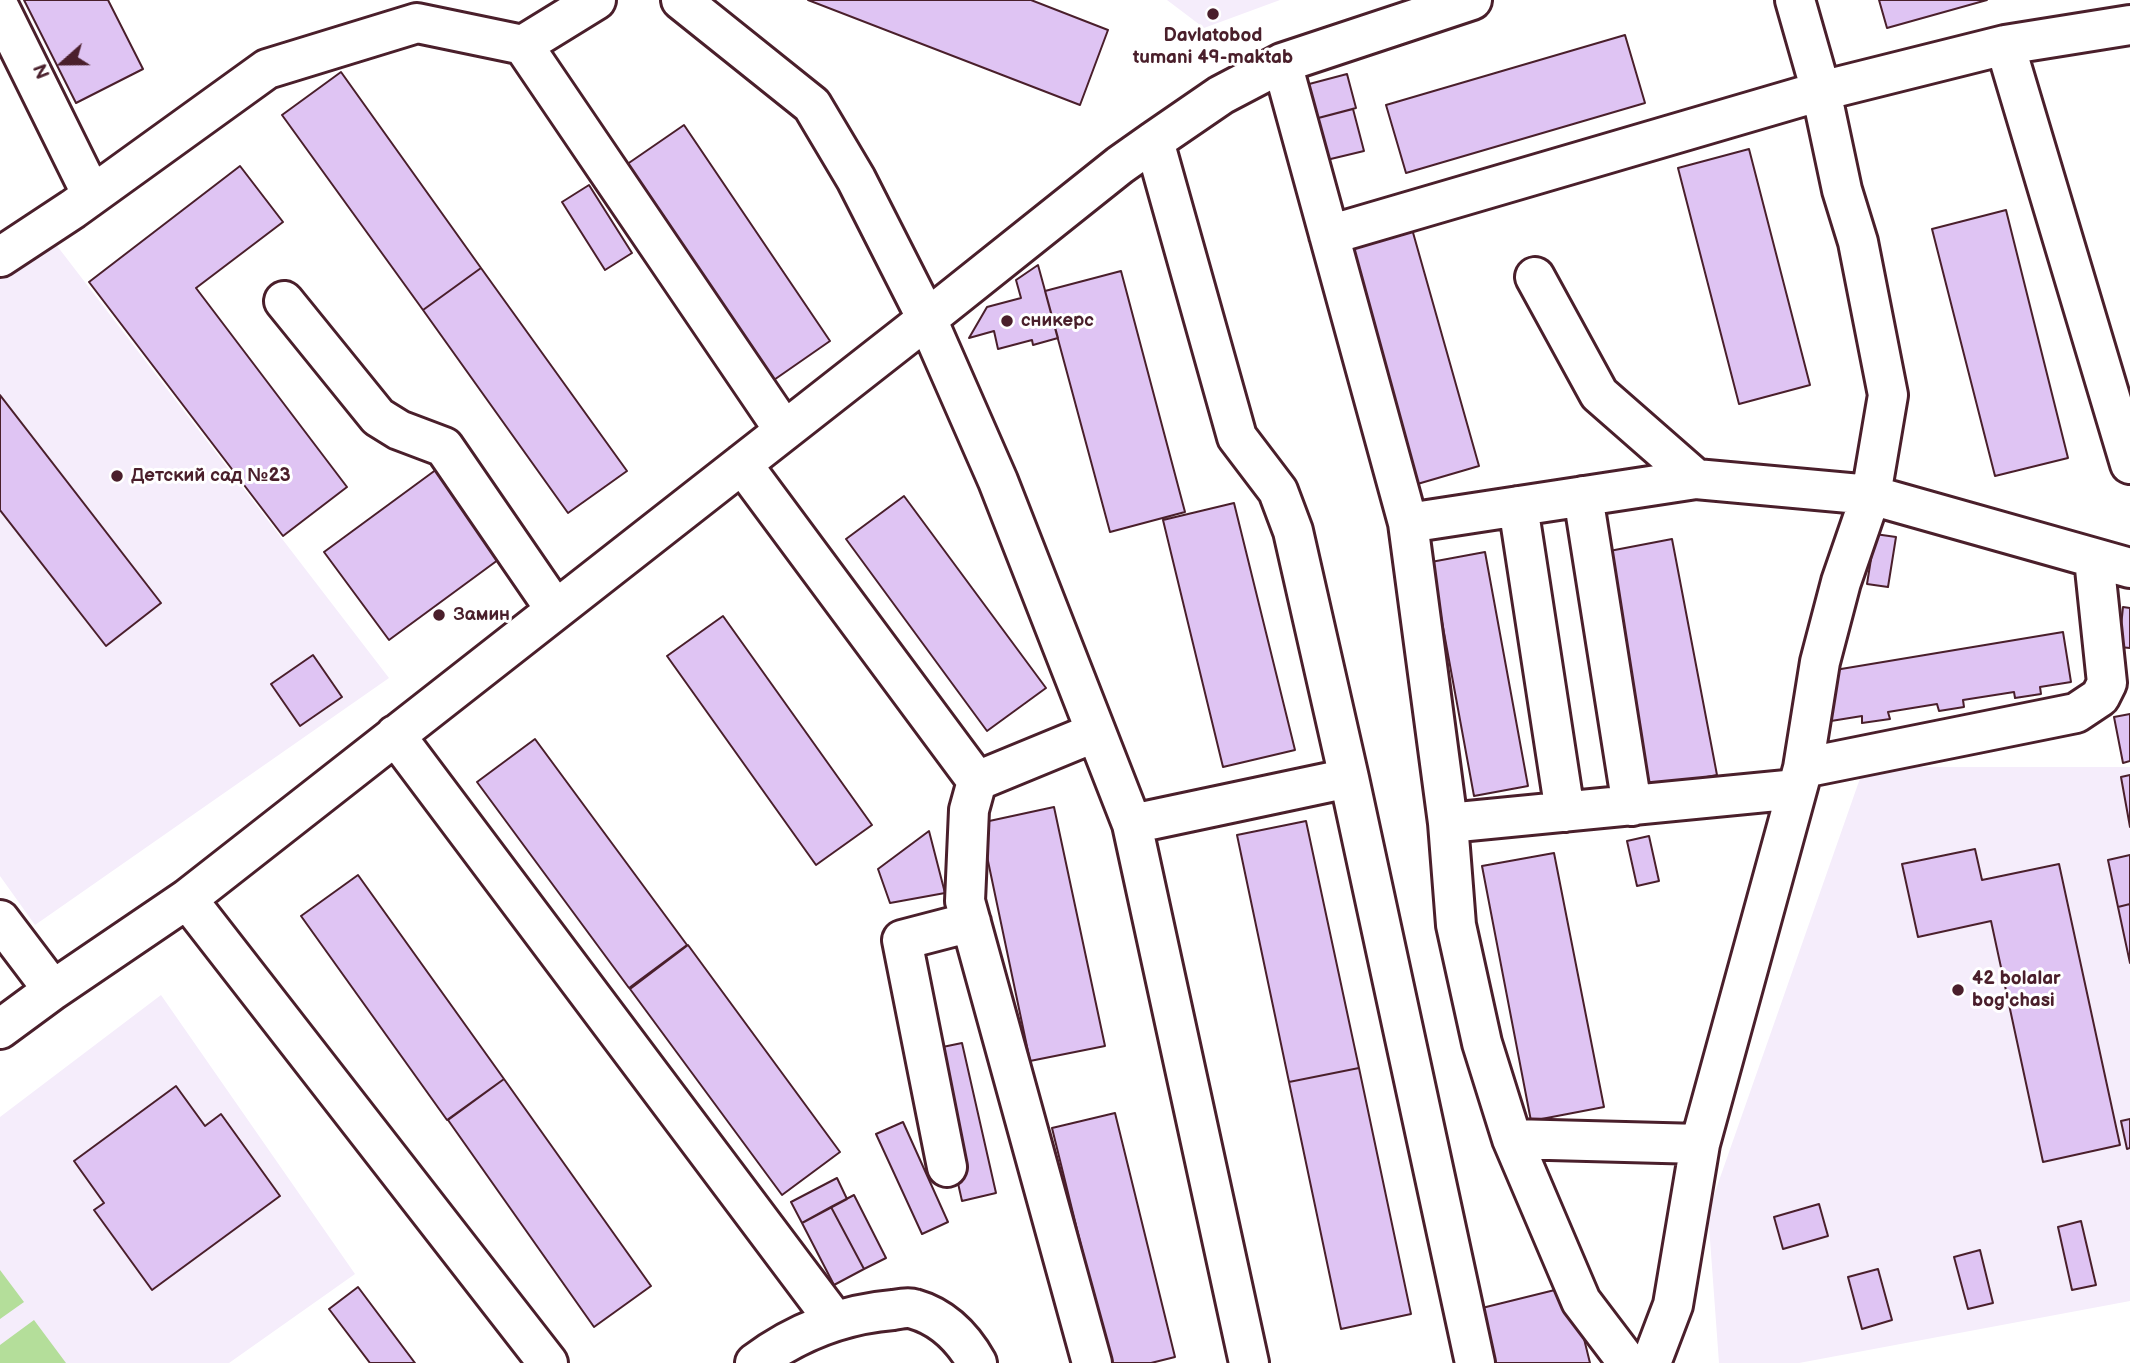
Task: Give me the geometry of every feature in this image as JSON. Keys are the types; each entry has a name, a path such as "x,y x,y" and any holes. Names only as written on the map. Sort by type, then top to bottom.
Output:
{"street":[{"path":"523,46 596,0"},
{"path":"681,0 812,106 856,178 927,319 998,481 1132,824 1250,1363"},
{"path":"0,1029 52,990 187,900 927,319 1120,164 1221,94 1282,63 1472,0"},
{"path":"1651,1363 1673,1304 1700,1144 1800,779 1820,662 1841,582 1871,495 1888,395 1858,242 1842,191 1821,91 1795,0"},
{"path":"0,9 92,195"},
{"path":"0,257 92,195 267,69 409,12 523,46 784,430"},
{"path":"1329,235 1821,91 2004,45 2130,25"},
{"path":"2004,45 2130,464"},
{"path":"1282,63 1408,523 1448,823 1456,925 1482,1042 1512,1139 1581,1301 1628,1363"},
{"path":"1154,141 1237,438 1278,491 1293,531 1475,1363"},
{"path":"1535,277 1599,394 1696,479"},
{"path":"284,301 378,417 399,430 444,447 555,609"},
{"path":"742,464 977,781"},
{"path":"1408,523 1696,479 1871,495 2130,568"},
{"path":"1583,496 1632,806"},
{"path":"1518,506 1565,812"},
{"path":"1448,823 1632,806 1800,779 2076,713 2101,697 2107,683 2094,559"},
{"path":"977,781 1096,732"},
{"path":"395,736 834,1320"},
{"path":"1132,824 1349,778"},
{"path":"977,781 970,810 965,901 1092,1363"},
{"path":"187,900 548,1363"},
{"path":"0,920 52,990"},
{"path":"947,1167 902,940 971,922"},
{"path":"1512,1139 1700,1144"},
{"path":"771,1358 834,1320 878,1311 912,1308 945,1323 977,1363"}],"shaded area":[{"name":"Davlatobod tumani 49-maktab","path":"1167,0 1280,0 1204,28"},
{"name":"Детский сад №23","path":"51,238 389,678 35,925 0,876 0,274"},
{"name":"42 bolalar bog'chasi","path":"1864,767 2130,767 2130,1301 1799,1363 1719,1363 1708,1212"},
{"path":"161,995 355,1274 229,1363 0,1363 0,1117"}],"green space":[{"path":"0,1270 24,1302 0,1319"},
{"path":"34,1320 66,1363 0,1363 0,1345"}],"building":[{"path":"24,0 108,0 143,69 76,103"},
{"path":"808,0 1031,0 1108,30 1080,105"},
{"path":"1879,0 1987,0 1887,28"},
{"path":"1625,35 1645,103 1406,173 1386,105"},
{"path":"341,72 481,268 423,310 282,115"},
{"path":"1347,74 1356,108 1303,122 1294,88"},
{"path":"1353,109 1364,151 1314,163 1303,122"},
{"path":"684,125 830,341 771,382 623,167"},
{"path":"1749,149 1810,385 1739,404 1678,168"},
{"path":"240,166 283,222 196,288 347,487 283,536 89,282"},
{"path":"589,185 632,253 605,270 562,202"},
{"path":"2006,210 2068,458 1995,476 1932,229"},
{"path":"1412,229 1479,466 1414,485 1348,247"},
{"path":"1038,265 1058,338 1033,345 1032,340 998,349 994,331 969,338 987,307 1021,298 1016,280"},
{"path":"481,268 627,471 568,513 423,310"},
{"path":"1121,271 1185,512 1110,532 1045,291"},
{"path":"0,395 161,603 106,646 0,510"},
{"path":"437,469 502,557 389,640 324,552"},
{"path":"904,496 1046,688 987,731 846,539"},
{"path":"1234,503 1295,750 1223,767 1163,520"},
{"path":"1875,534 1896,537 1888,587 1867,584"},
{"path":"1672,539 1717,775 1644,789 1599,553"},
{"path":"1485,552 1528,786 1474,796 1431,562"},
{"path":"2123,607 2130,608 2130,648 2119,647"},
{"path":"723,616 872,825 816,865 667,656"},
{"path":"2063,632 2071,682 2040,687 2041,694 2015,698 2014,692 1963,700 1964,707 1939,711 1937,704 1888,712 1890,719 1862,723 1862,716 1831,721 1823,672"},
{"path":"313,655 342,697 300,726 271,684"},
{"path":"2130,714 2130,761 2123,763 2114,717"},
{"path":"535,739 687,945 629,988 477,782"},
{"path":"2130,775 2130,827 2121,777"},
{"path":"1054,807 1105,1046 1030,1061 980,823"},
{"path":"1306,821 1359,1068 1289,1082 1237,835"},
{"path":"929,831 945,893 890,903 878,869"},
{"path":"1649,836 1659,881 1637,886 1627,841"},
{"path":"1975,849 1982,880 2059,864 2120,1145 2043,1162 1991,921 1918,937 1902,864"},
{"path":"1554,853 1604,1107 1531,1121 1482,866"},
{"path":"2130,855 2130,904 2118,907 2108,860"},
{"path":"358,875 504,1079 447,1120 301,916"},
{"path":"2130,904 2130,963 2118,907"},
{"path":"688,945 840,1152 782,1195 630,989"},
{"path":"962,1043 996,1193 962,1201 928,1050"},
{"path":"1359,1068 1411,1314 1341,1329 1289,1082"},
{"path":"504,1079 651,1286 594,1327 448,1120"},
{"path":"176,1086 205,1126 221,1114 280,1196 152,1290 94,1210 104,1203 74,1161"},
{"path":"1115,1113 1175,1357 1151,1363 1110,1363 1052,1128"},
{"path":"2130,1119 2130,1148 2127,1149 2121,1121"},
{"path":"903,1122 948,1222 922,1234 876,1134"},
{"path":"837,1178 847,1199 802,1223 791,1202"},
{"path":"854,1195 886,1258 864,1269 831,1207"},
{"path":"1819,1204 1828,1236 1783,1249 1774,1217"},
{"path":"831,1207 864,1269 834,1285 802,1223"},
{"path":"2081,1221 2096,1285 2072,1290 2058,1227"},
{"path":"1980,1250 1993,1303 1968,1309 1954,1257"},
{"path":"1878,1269 1892,1320 1862,1329 1848,1277"},
{"path":"1571,1286 1590,1363 1495,1363 1482,1308"},
{"path":"358,1287 415,1363 370,1363 329,1309"}],"place":[{"name":"Davlatobod tumani 49-maktab","path":"1213,14"},
{"name":"сникерс","path":"1007,321"},
{"name":"Детский сад №23","path":"117,476"},
{"name":"Замин","path":"439,615"},
{"name":"42 bolalar bog'chasi","path":"1958,990"}]}
